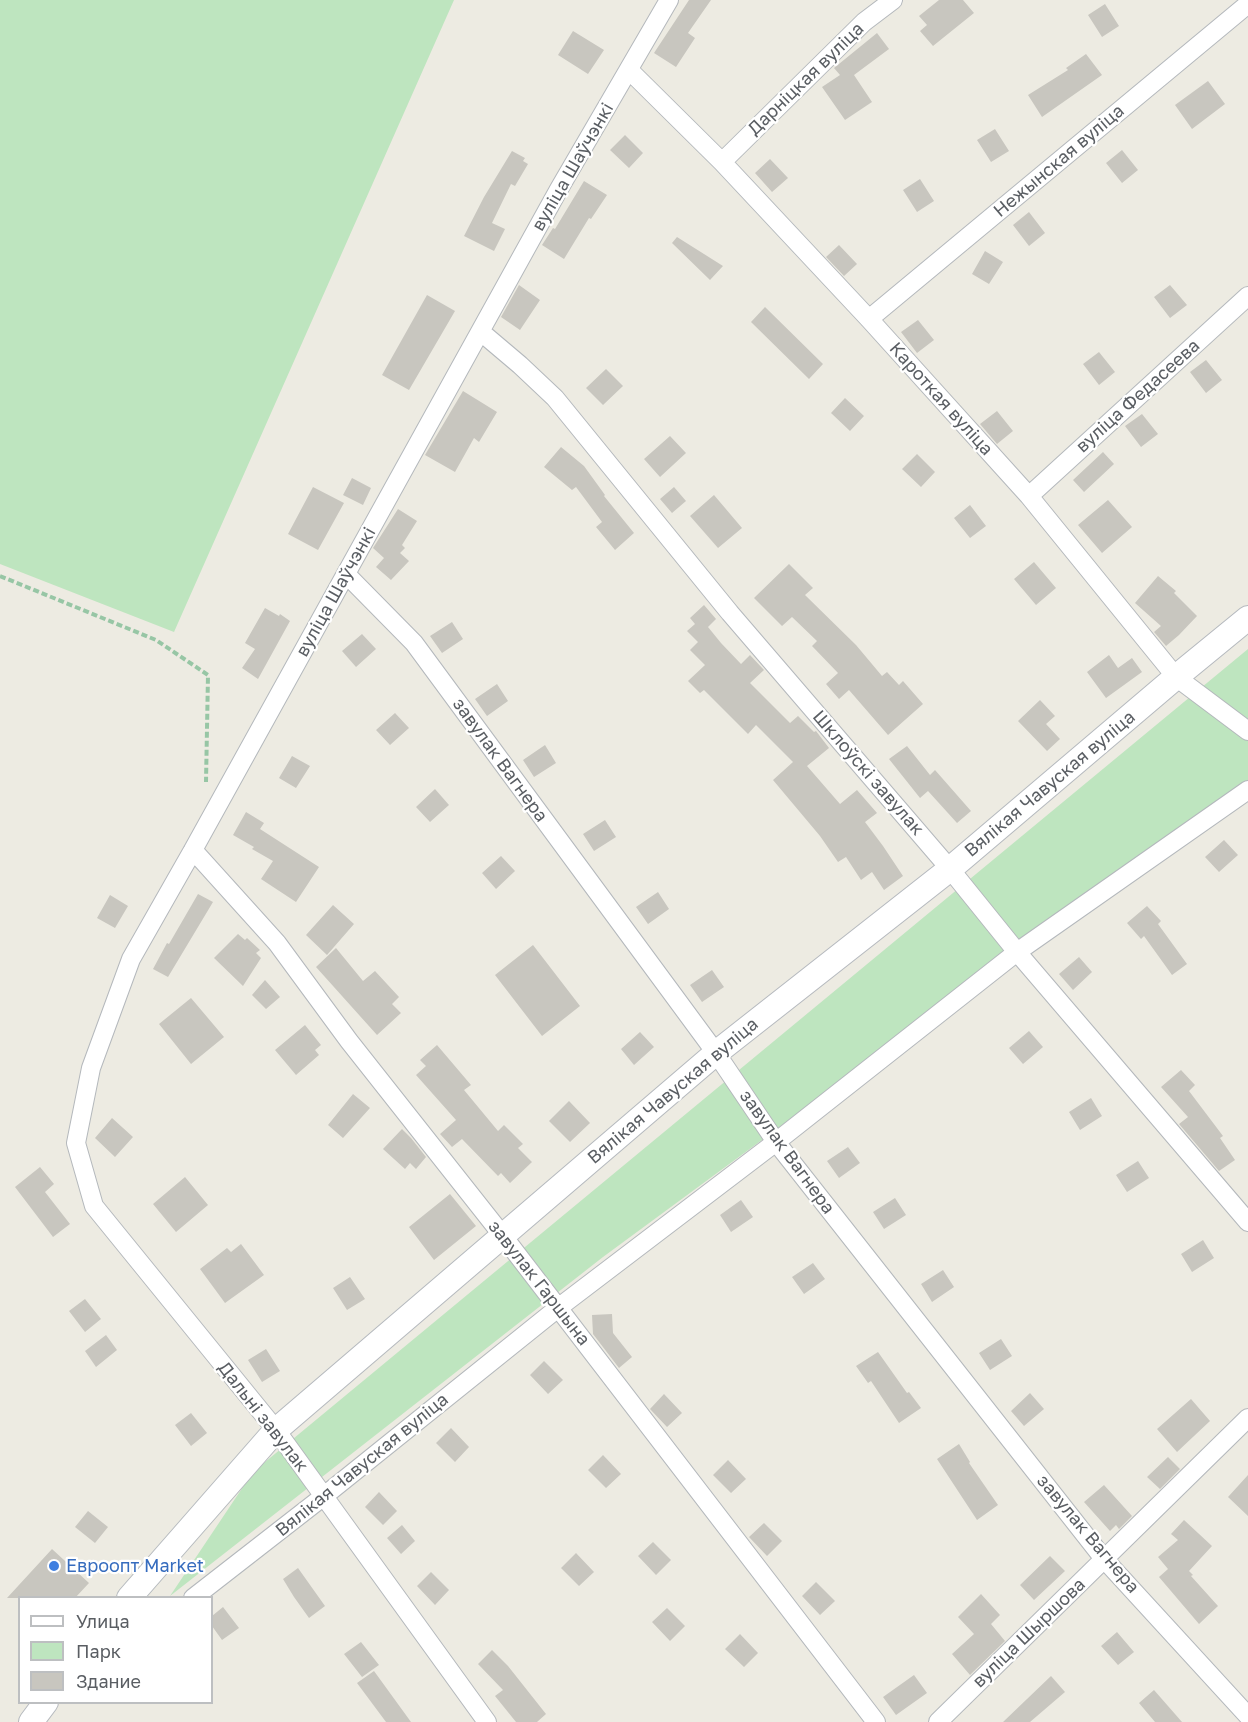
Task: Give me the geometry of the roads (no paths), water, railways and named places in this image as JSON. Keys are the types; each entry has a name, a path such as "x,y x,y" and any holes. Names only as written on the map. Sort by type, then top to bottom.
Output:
{"main road":[{"name":"Вялікая Чавуская вуліца","path":"131,1596 276,1430 716,1053 950,869 1248,618"},
{"path":"31,1722 44,1704"}],"street":[{"name":"вуліца Шаўчэнкі","path":"94,1206 76,1143 91,1068 131,959 559,189 669,0"},
{"name":"Дарніцкая вуліца","path":"722,162 864,22 893,0"},
{"name":"Нежынская вуліца","path":"870,319 1248,4"},
{"name":"Кароткая вуліца","path":"628,70 722,162 870,319 1029,496 1176,677 1248,731"},
{"name":"вуліца Федасеева","path":"1029,496 1248,296"},
{"name":"Шклоўскі завулак","path":"481,332 555,399 730,612 1248,1222"},
{"name":"завулак Вагнера","path":"346,574 414,643 716,1053 776,1142 1104,1559 1248,1716"},
{"name":"Вялікая Чавуская вуліца","path":"196,1596 558,1308 776,1142 1017,952 1248,789"},
{"name":"завулак Гаршына","path":"193,850 277,943 349,1041 503,1236 876,1722"},
{"name":"Дальні завулак","path":"94,1206 276,1430 487,1722"},
{"name":"вуліца Шыршова","path":"938,1722 1248,1418"},
{"path":"31,1722 54,1704"}],"place":[{"name":"Евроопт Market","path":"54,1566"}]}
